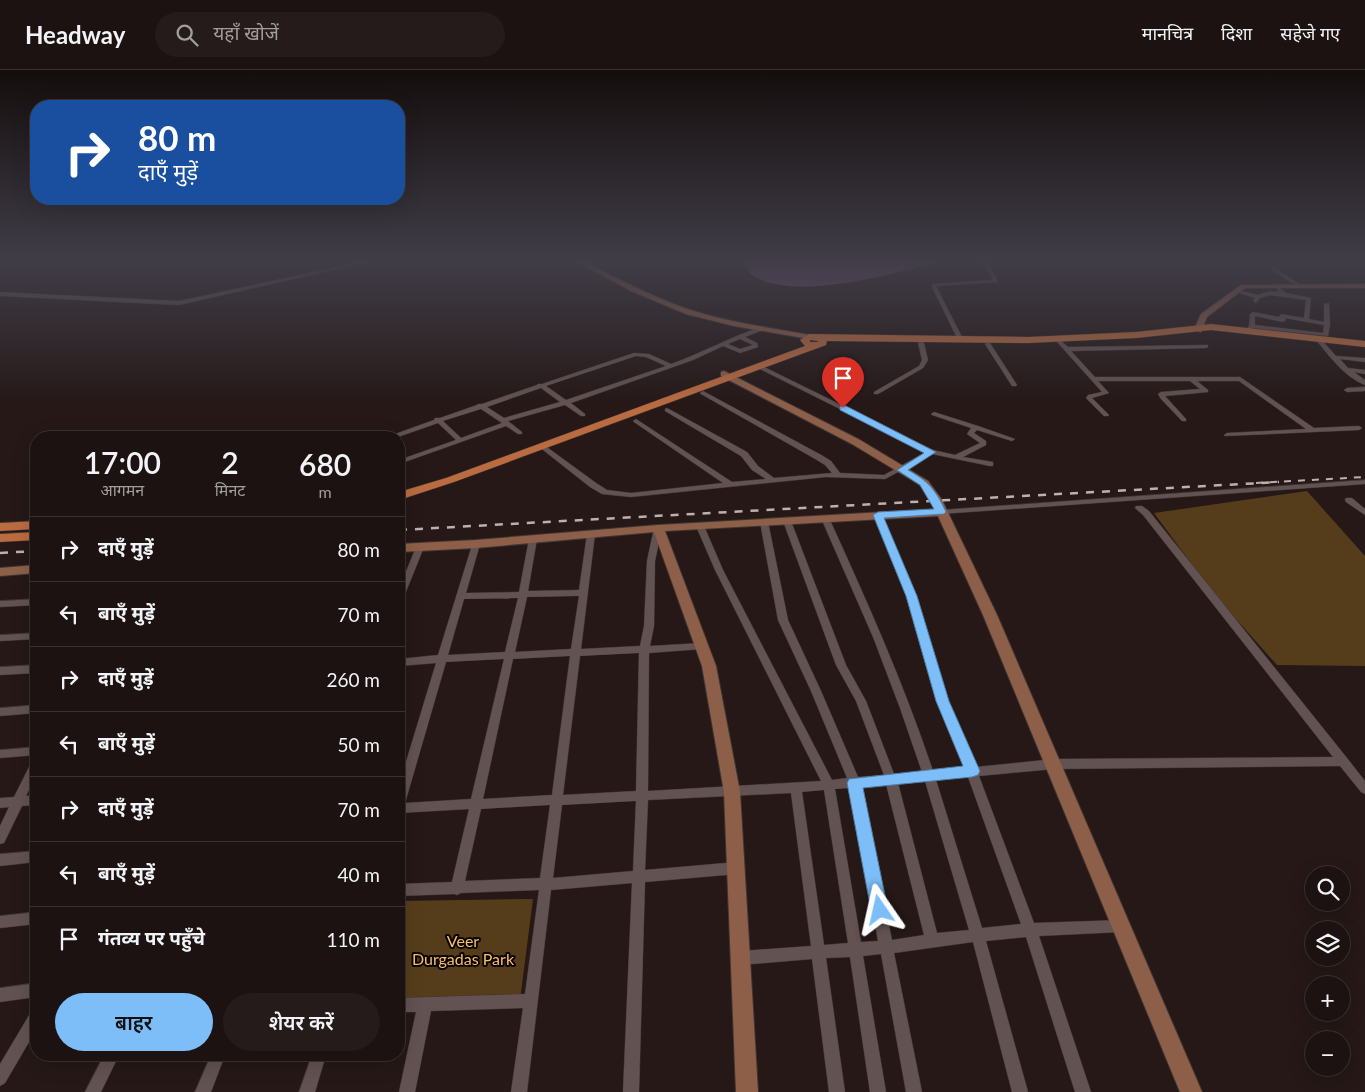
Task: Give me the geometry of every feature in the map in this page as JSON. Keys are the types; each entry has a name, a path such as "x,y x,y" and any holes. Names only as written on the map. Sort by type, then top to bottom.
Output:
{"main road":[{"path":"1212,328 1365,345"},
{"path":"405,494 450,480 542,446 812,341 962,341 1098,337 1212,328 1250,328 1318,339"},
{"path":"405,489 482,464 726,375 758,366 812,341 1063,345 1198,329"},
{"path":"0,528 30,526"},
{"path":"0,537 30,534"}],"street":[{"path":"683,310 812,341"},
{"path":"946,310 962,341"},
{"path":"1198,329 1204,316 1212,310"},
{"path":"1212,328 1210,322 1222,310"},
{"path":"1306,320 1307,310"},
{"path":"1283,319 1253,314 1250,328 1326,335 1327,310"},
{"path":"1284,330 1281,316 1327,324"},
{"path":"405,460 504,422 691,360 722,344 764,330"},
{"path":"722,344 740,351 756,346 741,338"},
{"path":"1318,339 1346,370 1365,383"},
{"path":"876,393 921,367 925,360 921,343"},
{"path":"988,344 1014,385"},
{"path":"1063,345 1206,346"},
{"path":"1063,345 1106,393 1090,396 1089,398 1106,415"},
{"path":"405,431 436,419 636,354 647,355 670,366"},
{"path":"1333,357 1365,360"},
{"path":"758,366 931,452 990,464"},
{"path":"1346,370 1365,372"},
{"path":"726,375 856,442 924,483 936,500 990,615 1191,1092"},
{"path":"1184,420 1161,394 1206,391 1190,378"},
{"path":"1094,379 1234,378 1245,380 1313,432"},
{"path":"540,385 582,415"},
{"path":"1347,390 1365,389"},
{"path":"704,393 820,458 828,463 837,474"},
{"path":"480,405 520,433"},
{"path":"667,410 744,454 755,468 772,480"},
{"path":"934,414 1012,439"},
{"path":"436,419 460,440"},
{"path":"636,421 729,484"},
{"path":"955,458 983,444 983,440 970,434 976,427"},
{"path":"1226,435 1313,432 1359,428"},
{"path":"542,446 592,485 605,492 631,495 837,474 870,478 885,477 931,452"},
{"path":"405,548 476,544 658,528 941,512 1365,482"},
{"path":"1349,500 1365,513"},
{"path":"1139,508 1146,513 1365,789"},
{"path":"878,515 912,596 943,701 972,771 1030,930 1083,1092"},
{"path":"825,518 885,654 929,777 978,934 1020,1092"},
{"path":"787,521 840,665 861,701 892,780 932,940"},
{"path":"764,522 783,620 820,699 854,783 914,1092"},
{"path":"700,526 719,570 829,785 878,1092"},
{"path":"658,528 710,666 732,792 747,1092"},
{"path":"631,1092 642,796 644,650 649,618 651,561 658,528"},
{"path":"518,1092 592,534"},
{"path":"457,889 510,656 533,539"},
{"path":"405,783 476,544"},
{"path":"405,584 420,547"},
{"path":"0,567 30,565"},
{"path":"0,572 30,570"},
{"path":"461,596 584,593"},
{"path":"0,604 30,602"},
{"path":"0,638 30,636"},
{"path":"405,661 442,658 576,654 702,646"},
{"path":"0,671 30,669"},
{"path":"0,712 30,710"},
{"path":"0,754 30,752"},
{"path":"405,808 796,788 1054,764 1343,761"},
{"path":"0,839 30,777"},
{"path":"796,788 837,1092"},
{"path":"0,803 30,801"},
{"path":"0,860 30,858"},
{"path":"405,890 546,884 737,868"},
{"path":"0,922 30,919"},
{"path":"741,958 887,947 978,934 1121,926"},
{"path":"0,995 30,991"},
{"path":"405,1005 531,1001"},
{"path":"407,1092 425,1004"},
{"path":"1,1076 30,1027"},
{"path":"93,1092 109,1061"},
{"path":"203,1092 216,1061"},
{"path":"307,1092 317,1061"}],"green space":[{"path":"1307,491 1365,556 1365,666 1277,665 1213,593 1154,513"},
{"name":"Veer Durgadas Park","path":"533,899 520,1000 405,1002 405,901"}],"railway":[{"path":"1256,483 1365,477"},
{"path":"405,530 1279,482"},
{"path":"0,553 30,551"}],"route":[{"path":"843,408 931,452 901,470 924,483 936,500 941,512 878,515 912,596 943,701 972,771 929,777 854,783 880,910"}]}
